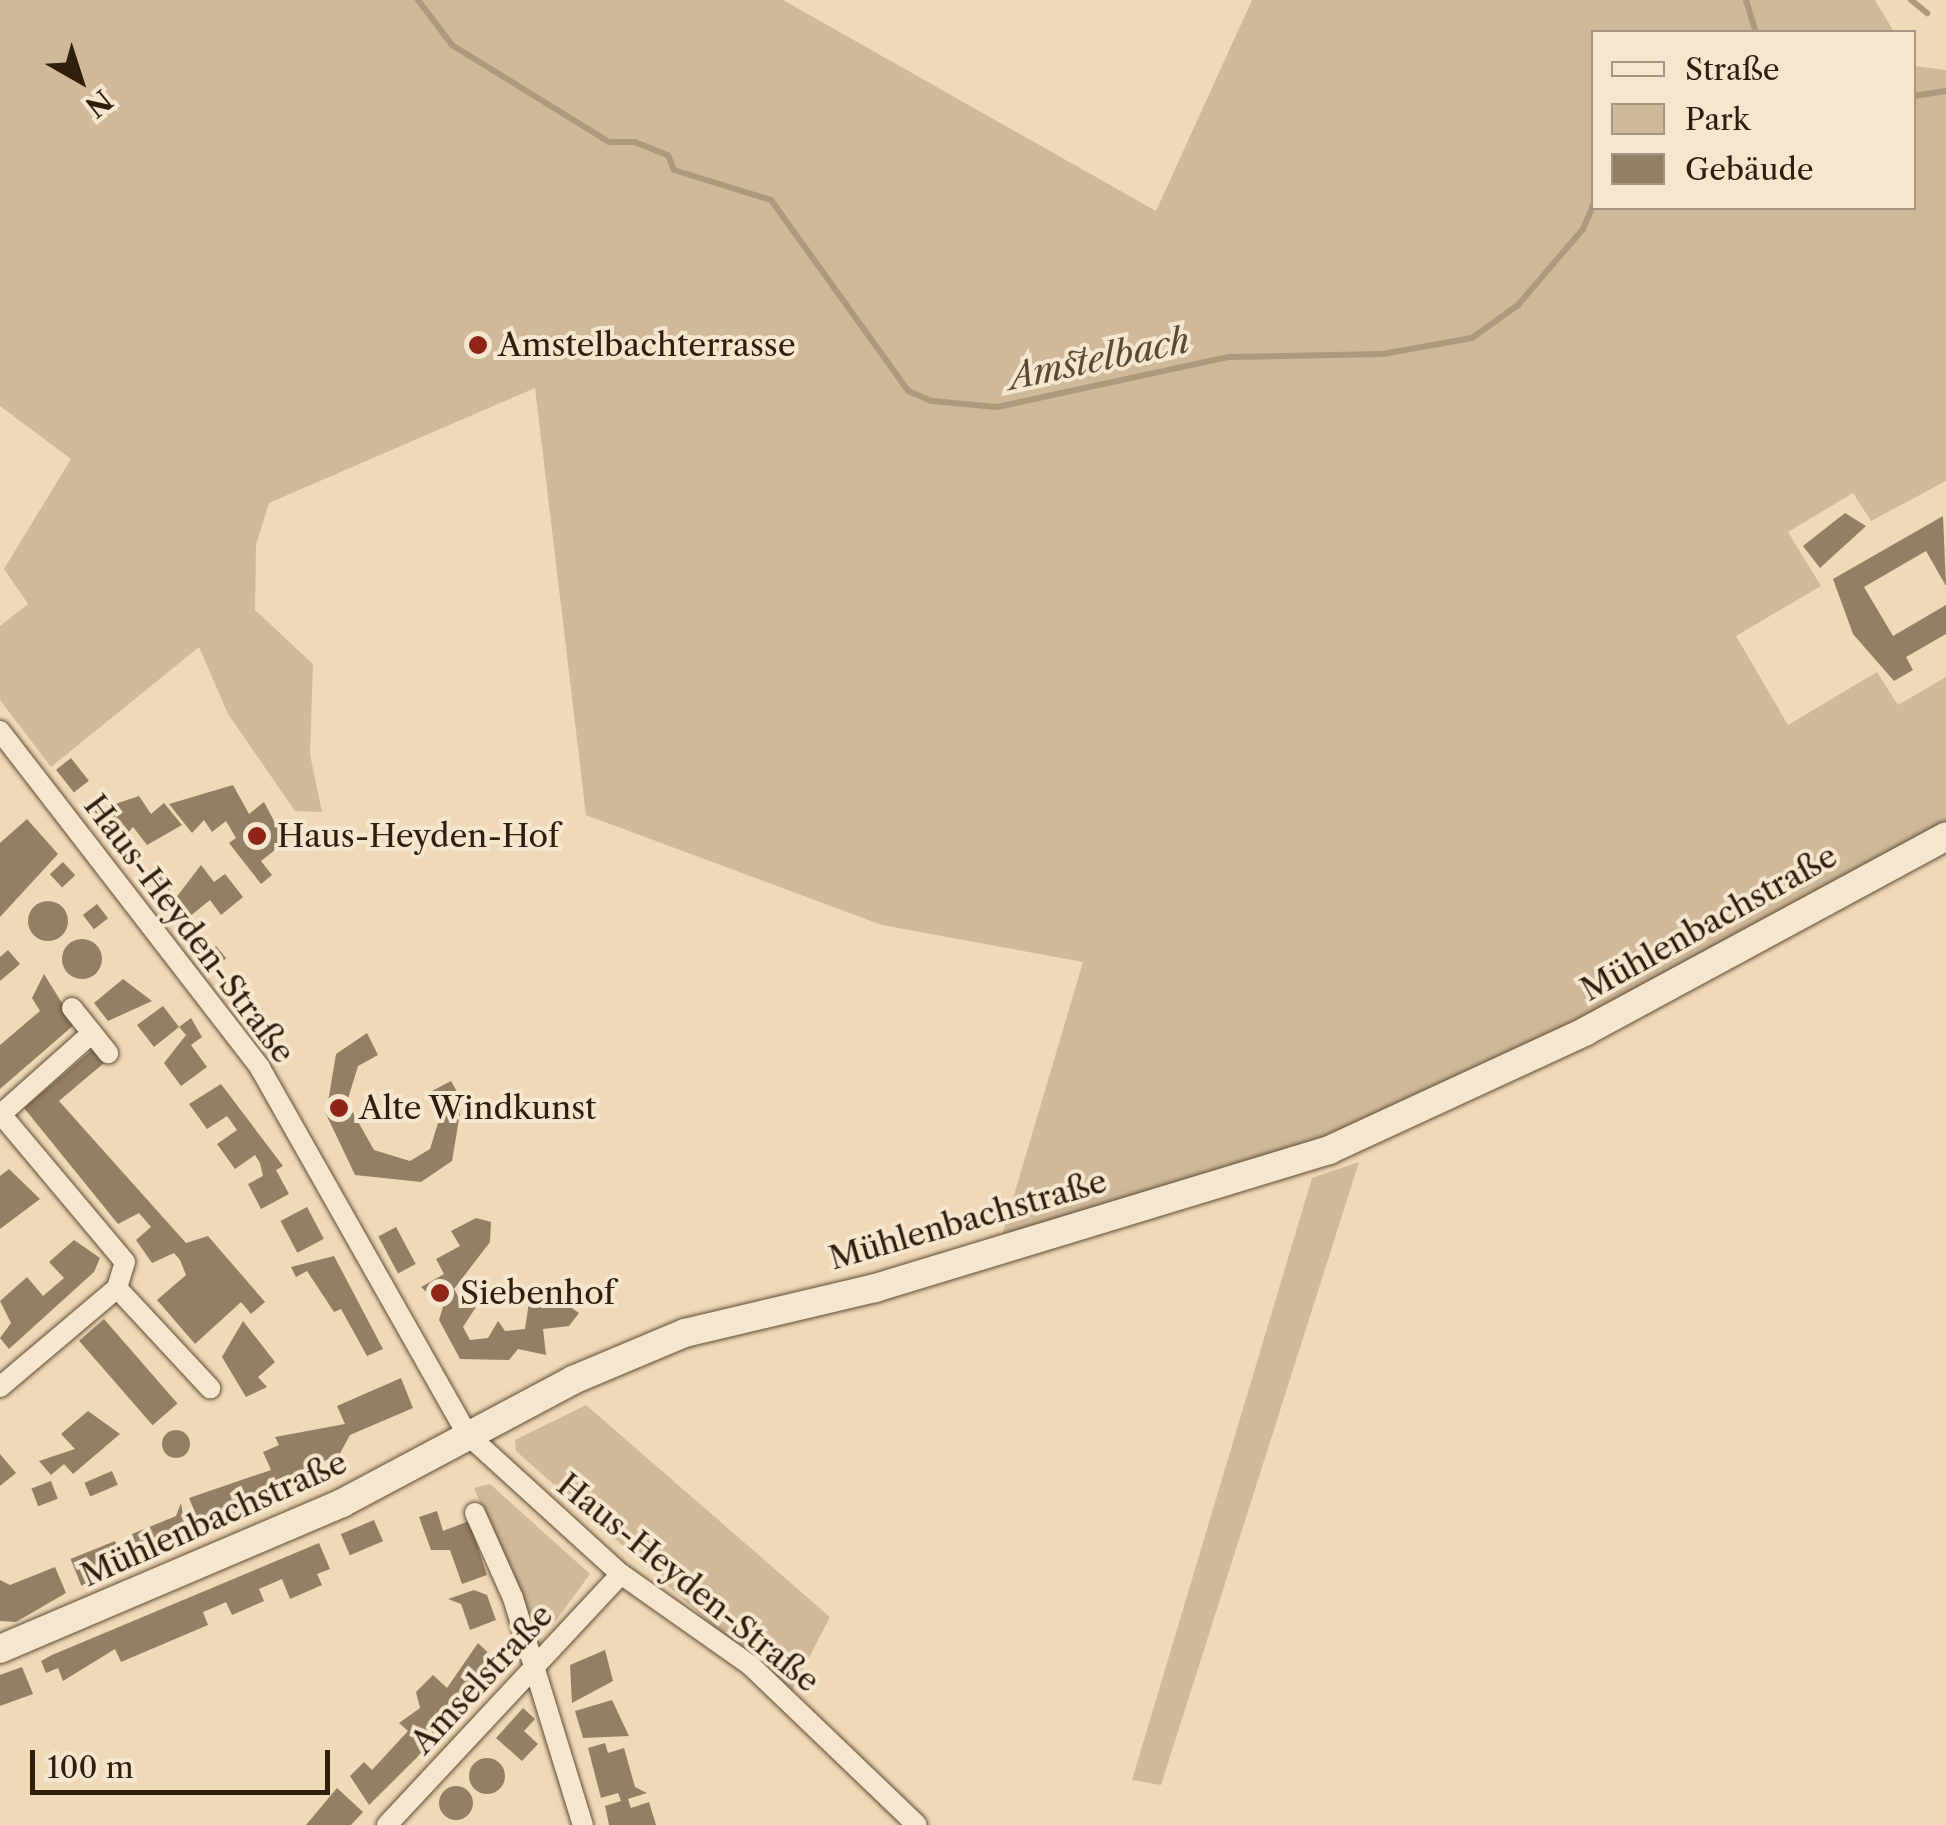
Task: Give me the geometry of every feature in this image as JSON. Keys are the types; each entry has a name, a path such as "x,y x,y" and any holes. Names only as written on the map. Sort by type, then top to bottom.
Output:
{"street":[{"name":"Haus-Heyden-Straße","path":"0,731 7,756 260,1068 468,1434 621,1574 750,1664 917,1825"},
{"name":"Mühlenbachstraße","path":"0,1649 324,1511 468,1434 719,1321 874,1288 1329,1150 1586,1031 1946,836"},
{"path":"72,1008 108,1053"},
{"path":"4,1374 117,1288 126,1262 0,1114 92,1034"},
{"path":"117,1288 210,1388"},
{"path":"475,1514 532,1666 582,1825"},
{"name":"Amselstraße","path":"387,1825 621,1574"}],"green space":[{"path":"0,0 783,0 1156,211 1252,0 1875,0 1893,30 1591,30 1591,210 1916,210 1916,66 1946,70 1946,481 1871,521 1853,493 1788,532 1821,586 1736,636 1788,725 1877,672 1898,705 1946,677 1946,830 1380,1122 1001,1239 1083,962 882,925 586,815 535,388 269,503 256,545 255,610 313,664 310,754 322,812 295,811 228,714 199,647 51,767 0,700 0,626 28,604 4,569 71,459 0,406"},
{"path":"1359,1162 1161,1785 1132,1780 1312,1178"},
{"path":"586,1405 830,1617 790,1694 516,1451 515,1440"},
{"path":"490,1484 590,1574 552,1626 528,1619 474,1488"}],"building":[{"path":"1845,513 1866,526 1820,568 1803,546"},
{"path":"1943,516 1946,586 1926,551 1864,587 1893,636 1946,605 1946,634 1906,657 1913,670 1894,681 1853,634 1833,579"},
{"path":"71,758 89,781 74,793 56,770"},
{"name":"Haus-Heyden-Hof","path":"233,785 249,814 264,802 285,842 261,861 272,875 261,884 229,843 236,838 226,821 212,832 204,820 192,833 169,804"},
{"path":"139,796 151,814 164,803 182,825 147,845 133,827 122,840 94,811"},
{"path":"27,819 58,854 0,917 0,843"},
{"path":"63,862 75,875 62,887 50,874"},
{"path":"156,865 174,887 164,894 147,873"},
{"path":"201,865 214,882 225,874 243,897 221,915 210,900 189,917 175,899"},
{"path":"48,901 62,907 68,921 62,935 48,941 34,935 28,921 34,907"},
{"path":"97,904 108,918 94,929 83,915"},
{"path":"82,939 96,945 102,959 96,973 82,979 68,973 62,959 68,945"},
{"path":"216,946 226,958 212,970 201,958"},
{"path":"8,950 20,964 0,981 0,957"},
{"path":"44,974 75,1024 0,1089 0,1045 40,1011 32,998"},
{"path":"123,979 152,1001 108,1021 94,1003"},
{"path":"163,1006 179,1027 154,1047 137,1025"},
{"path":"191,1018 202,1037 191,1045 207,1067 181,1086 164,1063 186,1035 179,1027"},
{"name":"Alte Windkunst","path":"367,1033 378,1055 358,1066 347,1102 374,1150 410,1161 430,1149 441,1113 430,1092 451,1081 462,1101 452,1161 421,1182 355,1175 326,1114 336,1054"},
{"path":"92,1050 104,1063 59,1101 186,1243 208,1236 265,1302 251,1314 241,1302 195,1344 157,1300 186,1275 180,1260 174,1253 152,1263 136,1240 151,1227 139,1213 118,1224 24,1108"},
{"path":"221,1084 283,1166 276,1170 289,1194 261,1209 248,1184 263,1176 255,1155 235,1169 217,1144 237,1130 227,1116 207,1129 189,1104"},
{"path":"9,1169 40,1199 0,1229 0,1176"},
{"path":"307,1207 324,1239 297,1253 281,1221"},
{"name":"Siebenhof","path":"476,1218 491,1222 490,1242 454,1289 464,1306 476,1307 463,1327 470,1340 488,1338 498,1321 505,1331 525,1329 529,1302 544,1289 579,1313 569,1326 543,1329 546,1355 518,1349 509,1360 460,1359 439,1320 443,1307 421,1287 444,1274 436,1259 460,1246 451,1231"},
{"path":"396,1227 416,1264 398,1273 378,1236"},
{"path":"74,1240 100,1258 94,1272 9,1349 0,1338 11,1323 0,1301 27,1277 43,1296 64,1278 49,1262"},
{"path":"334,1256 383,1349 367,1356 341,1309 334,1312 307,1271 296,1277 291,1267"},
{"path":"104,1319 177,1404 153,1425 79,1341"},
{"path":"243,1321 275,1362 258,1377 267,1387 246,1397 222,1357"},
{"path":"401,1378 413,1408 350,1435 339,1455 276,1481 264,1500 201,1527 189,1498 271,1470 263,1452 279,1445 275,1437 345,1424 337,1406"},
{"path":"88,1411 120,1434 73,1474 64,1464 51,1475 39,1461 75,1449 61,1434"},
{"path":"176,1430 186,1434 190,1444 186,1454 176,1458 166,1454 162,1444 166,1434"},
{"path":"0,1454 16,1473 0,1486"},
{"path":"112,1471 118,1485 90,1497 84,1483"},
{"path":"51,1481 58,1499 38,1506 31,1489"},
{"path":"181,1503 187,1542 143,1561 132,1534 176,1516"},
{"path":"437,1511 443,1531 469,1521 487,1575 462,1584 450,1550 431,1550 419,1517"},
{"path":"374,1520 383,1541 350,1555 341,1534"},
{"path":"115,1541 126,1568 81,1586 70,1559"},
{"path":"319,1543 330,1569 317,1574 322,1585 290,1599 282,1579 259,1589 264,1601 232,1615 226,1602 203,1612 208,1625 121,1662 115,1649 63,1681 58,1668 46,1673 41,1661 52,1655"},
{"path":"55,1567 66,1593 16,1622 0,1621 0,1580 10,1585"},
{"path":"474,1590 487,1595 496,1620 470,1630 461,1604 448,1599"},
{"path":"478,1643 500,1664 488,1687 369,1805 350,1776 364,1762 372,1770 408,1731 399,1723 420,1708 416,1692 433,1675 447,1688"},
{"path":"605,1650 613,1681 572,1703 570,1665"},
{"path":"22,1667 33,1694 0,1706 0,1675"},
{"path":"612,1700 629,1736 583,1738 575,1711"},
{"path":"523,1708 535,1719 524,1731 538,1744 522,1761 496,1738"},
{"path":"605,1743 608,1753 624,1748 635,1787 647,1793 628,1799 631,1808 649,1802 656,1825 609,1825 605,1806 621,1801 618,1793 601,1798 588,1748"},
{"path":"487,1758 499,1764 505,1776 499,1788 487,1794 475,1788 469,1776 475,1764"},
{"path":"456,1786 468,1791 473,1803 468,1815 456,1820 444,1815 439,1803 444,1791"},
{"path":"337,1788 363,1812 351,1825 306,1825"}],"waterway":[{"name":"Amstelbach","path":"418,0 452,45 609,142 635,142 668,155 674,170 771,200 908,391 932,401 997,407 1229,357 1383,354 1472,338 1518,305 1583,229 1591,210"},
{"path":"1746,0 1755,30"},
{"path":"1911,0 1927,13"},
{"name":"Amstelbach","path":"1916,96 1946,91"}],"place":[{"name":"Amstelbachterrasse","path":"478,345"},
{"name":"Haus-Heyden-Hof","path":"257,836"},
{"name":"Alte Windkunst","path":"339,1108"},
{"name":"Siebenhof","path":"440,1293"}]}
